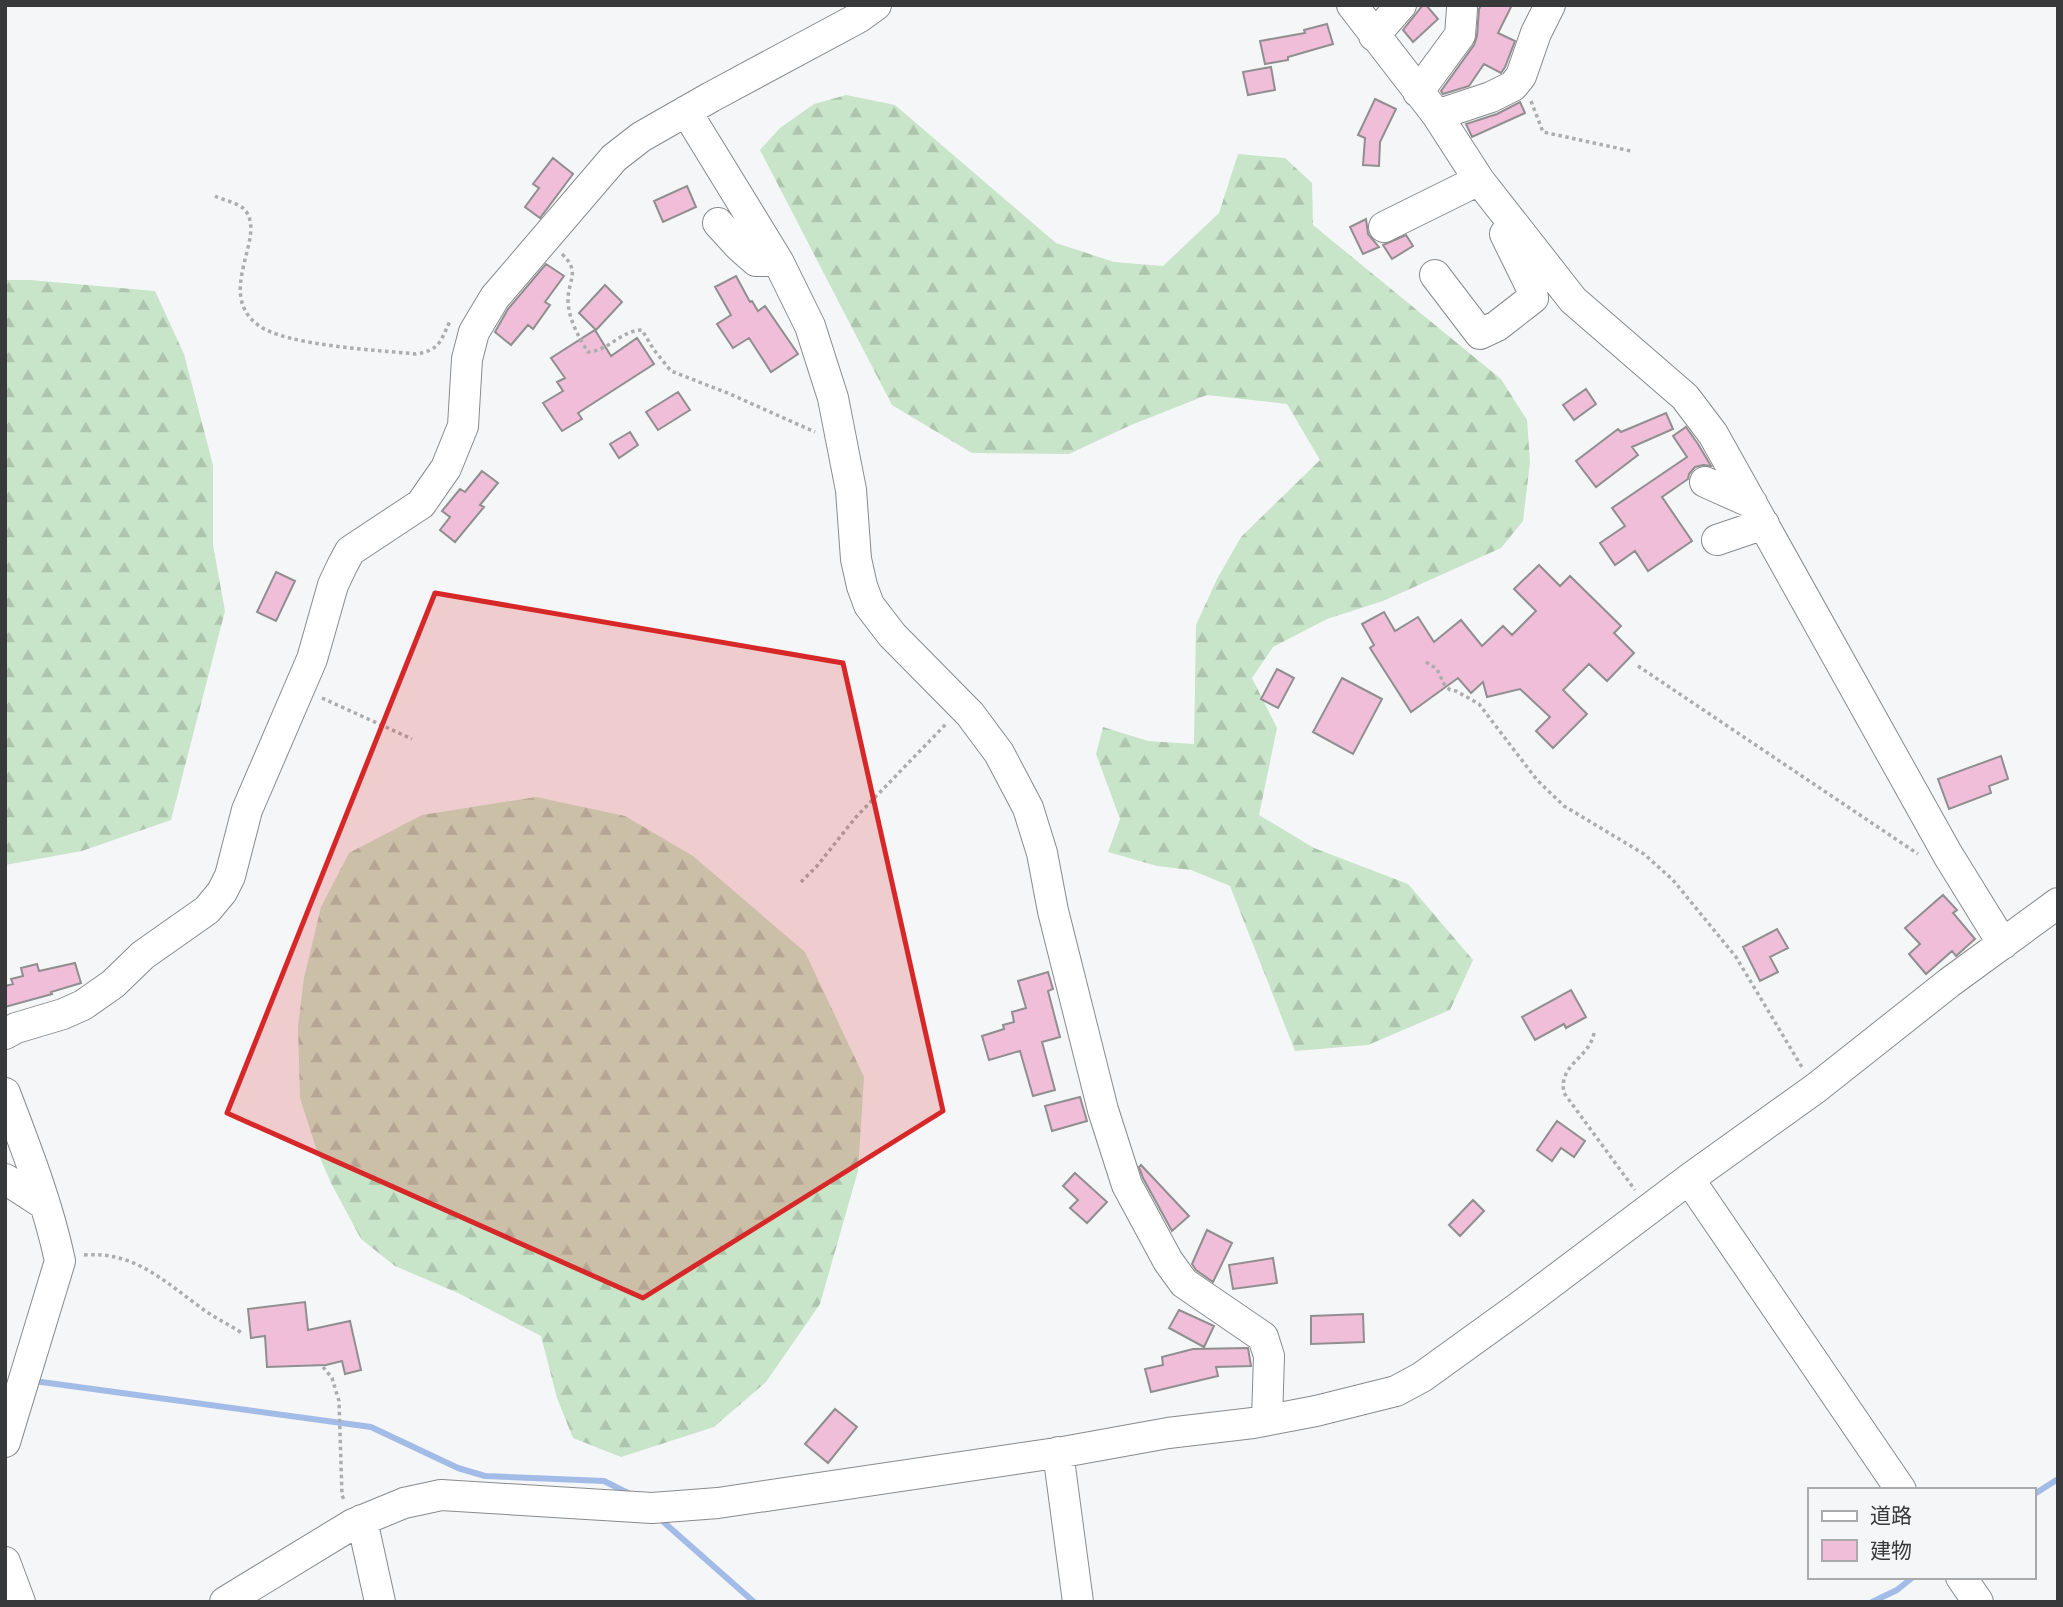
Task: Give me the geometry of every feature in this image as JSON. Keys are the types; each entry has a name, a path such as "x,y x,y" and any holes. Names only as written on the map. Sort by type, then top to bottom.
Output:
{"street":[{"path":"5,1034 16,1027 63,1014 83,1005 113,984 143,955 207,909 222,892 230,876 247,810 312,659 333,585 350,551 421,504 446,468 463,426 467,359 474,332 495,297 544,239 614,158 641,137 858,18 876,5"},
{"path":"1352,5 1437,115 1479,180 1573,300 1685,397 1713,434 1948,855 2003,944"},
{"path":"1374,36 1401,5"},
{"path":"1437,115 1491,97 1513,86 1521,76 1536,33 1550,5"},
{"path":"1418,92 1460,35 1462,9"},
{"path":"686,111 778,261 810,327 833,398 851,490 856,559 869,605 892,635 963,707 999,753 1028,808 1042,853 1053,911 1103,1110 1126,1185 1168,1261 1184,1283 1263,1337 1269,1356 1267,1420"},
{"path":"1384,227 1479,180"},
{"path":"1436,275 1479,334 1497,326 1534,298 1501,226 1503,210"},
{"path":"718,223 756,261 778,261"},
{"path":"1705,482 1758,514"},
{"path":"1717,540 1758,514"},
{"path":"225,1602 357,1522 404,1503 441,1495 652,1508 718,1503 1267,1420 1396,1391 1422,1377 1816,1088 1950,982 2058,902"},
{"path":"5,1093 44,1204 60,1261 5,1442"},
{"path":"5,1179 44,1204"},
{"path":"1689,1179 1900,1488"},
{"path":"1058,1452 1078,1602"},
{"path":"357,1522 380,1602"},
{"path":"5,1562 20,1602"},
{"path":"1962,1579 1978,1602"}],"path":[{"path":"1521,76 1543,132 1631,151"},
{"path":"215,196 243,208 249,217 251,229 240,283 241,301 246,314 258,325 300,341 416,354 431,352 439,345 451,319"},
{"path":"544,239 568,260 574,274 568,302 573,323 588,352 598,351 628,333 642,330 671,371 730,394 811,431 840,435"},
{"path":"1426,662 1437,669 1450,690 1479,704 1537,780 1564,806 1644,854 1673,880 1736,957 1816,1088"},
{"path":"1638,666 1922,858 1934,862 1948,855"},
{"path":"299,688 412,739"},
{"path":"801,882 856,817 963,707"},
{"path":"1594,1033 1593,1041 1586,1051 1563,1077 1564,1093 1650,1209"},
{"path":"59,1256 93,1254 130,1260 156,1273 203,1309 242,1333"},
{"path":"323,1367 332,1378 339,1401 342,1495 357,1522"}],"highlighted area":[{"path":"435,593 843,663 943,1111 643,1298 227,1113"}],"green space":[{"path":"846,95 895,105 1056,243 1114,262 1163,266 1219,213 1238,154 1285,158 1312,183 1313,225 1501,379 1527,420 1530,462 1523,521 1501,548 1383,601 1327,619 1273,647 1252,678 1277,728 1259,815 1314,848 1408,884 1473,960 1450,1010 1368,1045 1295,1051 1230,886 1191,870 1157,866 1108,852 1120,819 1096,754 1103,727 1148,741 1194,744 1196,625 1217,579 1241,537 1320,460 1287,404 1207,395 1131,425 1069,454 972,453 892,405 760,150 780,128 814,104"},
{"path":"5,280 155,291 184,354 213,465 213,545 225,611 171,820 82,851 5,865"},
{"path":"536,797 625,816 693,856 805,952 864,1077 858,1171 820,1304 766,1382 714,1427 621,1457 573,1438 557,1398 541,1336 458,1293 395,1266 361,1239 317,1151 300,1098 298,1027 304,978 321,907 349,853 422,815"}],"building":[{"path":"1423,5 1438,19 1413,42 1403,30"},
{"path":"1481,5 1512,5 1498,33 1515,41 1505,67 1501,73 1484,64 1469,86 1443,94 1441,91 1474,45"},
{"path":"1327,24 1333,44 1288,57 1288,60 1265,64 1260,41 1305,33 1304,30"},
{"path":"1271,67 1275,90 1248,95 1243,72"},
{"path":"1375,99 1396,109 1380,142 1379,166 1363,165 1365,138 1358,135"},
{"path":"1520,102 1525,113 1472,137 1466,124 1497,114"},
{"path":"553,158 573,174 540,218 525,207 539,188 533,184"},
{"path":"687,186 696,207 663,222 654,201"},
{"path":"1366,219 1368,234 1379,247 1363,254 1350,227"},
{"path":"1406,235 1413,246 1392,259 1383,245"},
{"path":"546,264 564,276 545,302 550,305 533,329 528,325 511,345 495,332 508,309"},
{"path":"736,276 750,302 752,301 758,311 765,306 798,354 771,372 749,338 733,348 717,324 731,315 715,287"},
{"path":"605,285 622,302 596,330 579,313"},
{"path":"595,330 611,356 637,338 654,364 578,413 582,419 562,431 543,403 563,391 557,382 565,378 551,358"},
{"path":"1586,389 1596,404 1574,420 1563,405"},
{"path":"678,392 690,410 658,430 646,412"},
{"path":"1666,413 1673,429 1632,447 1638,455 1596,487 1576,461 1618,429 1621,432"},
{"path":"1686,427 1711,466 1695,467 1688,479 1662,497 1692,541 1648,571 1635,551 1615,565 1600,543 1625,526 1612,508 1687,457 1673,436"},
{"path":"630,432 638,445 619,458 610,444"},
{"path":"482,471 498,483 480,505 484,507 455,542 440,530 450,517 442,511 460,489 465,492"},
{"path":"1539,565 1560,586 1570,576 1621,626 1614,633 1634,653 1607,681 1589,664 1563,690 1587,714 1553,748 1536,731 1550,717 1520,689 1487,697 1483,682 1471,693 1458,678 1411,712 1370,648 1374,645 1362,624 1384,612 1395,631 1418,617 1434,642 1461,620 1482,646 1503,626 1512,635 1536,611 1514,589"},
{"path":"276,572 295,581 276,621 257,612"},
{"path":"1277,669 1294,678 1278,708 1261,699"},
{"path":"1342,678 1382,699 1353,754 1313,732"},
{"path":"2001,756 2008,779 1989,786 1991,793 1949,809 1938,779"},
{"path":"1943,895 1957,910 1953,913 1975,939 1956,956 1952,951 1926,974 1909,954 1920,944 1905,928"},
{"path":"1777,929 1788,948 1770,957 1778,972 1760,981 1743,947"},
{"path":"75,963 81,983 5,1007 5,986 13,984 11,979 23,976 21,968 37,964 39,971"},
{"path":"1048,972 1053,989 1048,991 1060,1037 1042,1042 1055,1090 1033,1096 1020,1051 989,1060 982,1036 1004,1029 1003,1025 1014,1022 1012,1012 1026,1008 1018,981"},
{"path":"1571,990 1586,1017 1566,1028 1564,1024 1535,1040 1522,1017"},
{"path":"1080,1097 1087,1121 1052,1131 1045,1106"},
{"path":"1557,1121 1585,1141 1574,1157 1561,1148 1552,1161 1537,1150"},
{"path":"1141,1165 1189,1216 1172,1231 1143,1178 1139,1167"},
{"path":"1075,1173 1107,1202 1087,1223 1070,1208 1078,1200 1063,1186"},
{"path":"1473,1200 1484,1211 1460,1236 1449,1225"},
{"path":"1207,1230 1232,1243 1213,1282 1192,1264"},
{"path":"1273,1258 1277,1283 1233,1289 1229,1265"},
{"path":"305,1302 308,1330 350,1321 361,1370 345,1374 342,1361 326,1365 267,1367 265,1336 251,1338 248,1309"},
{"path":"1179,1310 1214,1326 1204,1347 1169,1328"},
{"path":"1363,1314 1364,1342 1311,1344 1311,1316"},
{"path":"1248,1348 1251,1366 1216,1367 1218,1376 1151,1392 1145,1369 1163,1365 1162,1357 1193,1349"},
{"path":"835,1409 857,1427 828,1463 805,1444"}],"waterway":[{"path":"34,1381 371,1427 458,1468 485,1476 604,1481 632,1495"},
{"path":"2035,1494 2058,1479"},
{"path":"659,1518 754,1602"},
{"path":"1872,1602 1897,1590 1911,1579"}]}
